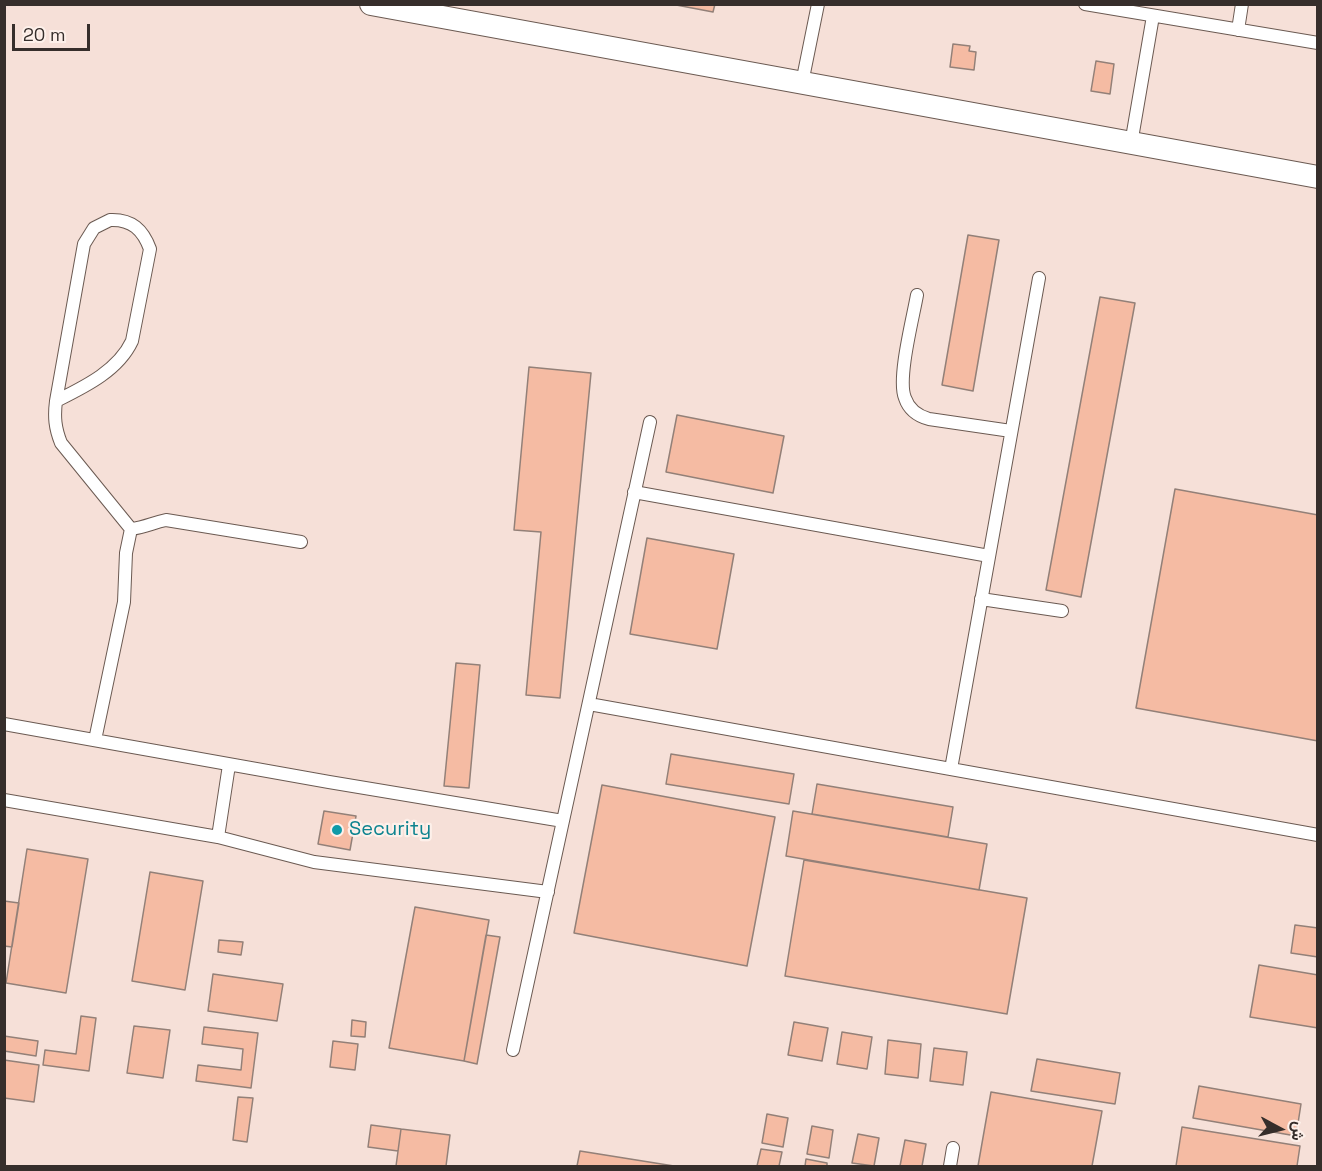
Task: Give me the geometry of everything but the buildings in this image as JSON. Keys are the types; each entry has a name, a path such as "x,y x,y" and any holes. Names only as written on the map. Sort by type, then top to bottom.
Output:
{"street":[{"path":"371,4 447,11 802,83 1317,177"}],"lane":[{"path":"802,83 818,4"},
{"path":"1085,4 1317,43"},
{"path":"1238,30 1242,4"},
{"path":"1131,144 1153,15"},
{"path":"56,401 115,365 128,350 132,341 150,249 140,229 131,223 120,220 102,223 94,228 84,244 56,401 54,415 55,429 61,443 131,529"},
{"path":"951,769 1039,278"},
{"path":"917,295 902,387 908,405 920,417 1011,431"},
{"path":"513,1050 650,422"},
{"path":"634,492 989,556"},
{"path":"131,529 166,520 301,542"},
{"path":"95,740 124,602 126,553 131,529"},
{"path":"981,598 1062,611"},
{"path":"589,704 1317,835"},
{"path":"4,724 563,821"},
{"path":"218,837 230,765"},
{"path":"4,800 218,837 314,862 548,892"},
{"path":"950,1167 953,1148"}],"place":[{"name":"Security","path":"337,830"}]}
